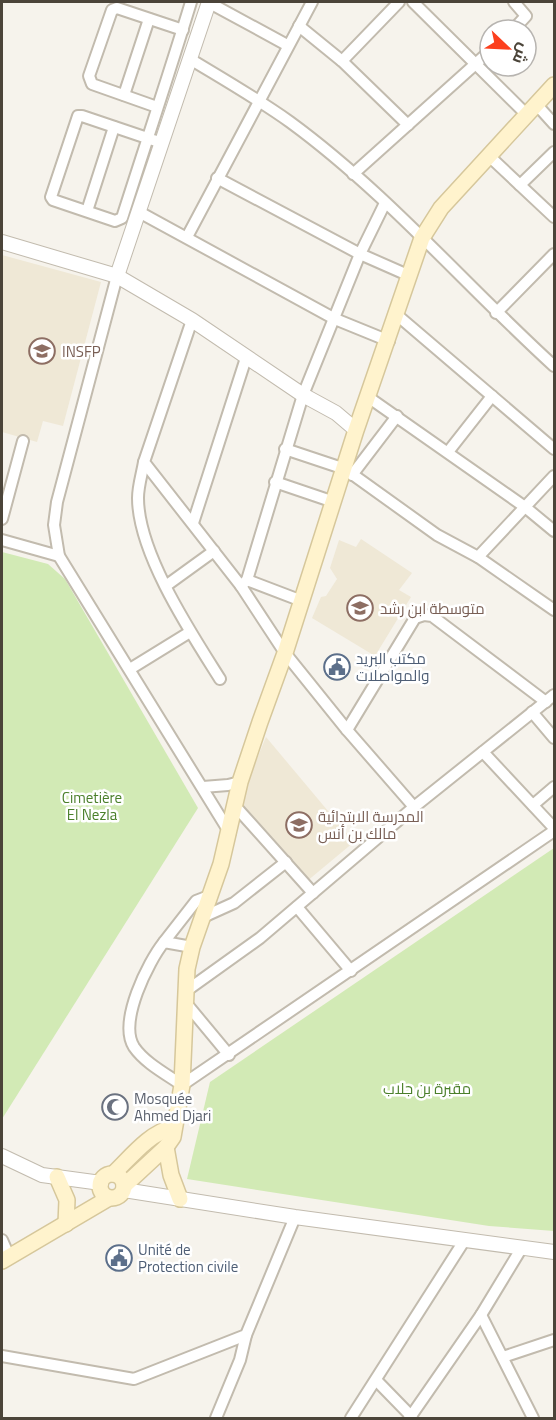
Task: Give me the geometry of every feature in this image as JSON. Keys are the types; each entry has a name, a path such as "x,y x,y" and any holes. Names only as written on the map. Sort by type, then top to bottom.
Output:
{"main road":[{"path":"5,1258 109,1198 119,1196 173,1137 172,1128 182,1085 185,997 192,947 230,833 240,782 334,502 348,472 358,424 389,341 422,238 441,208 555,85"},
{"path":"109,1198 101,1191 107,1178 153,1138 164,1130 172,1128"},
{"path":"166,1147 171,1175 180,1199"},
{"path":"57,1177 67,1200 66,1224"},
{"path":"107,1178 122,1179 124,1188"}],"street":[{"path":"162,143 147,139 78,116 50,193 53,200 119,221 147,139 183,30 191,2"},
{"path":"230,833 59,556 54,525 57,502 86,386 117,276 209,2 287,45"},
{"path":"187,237 287,45 312,2"},
{"path":"342,61 399,2"},
{"path":"413,2 475,65 531,109 555,124"},
{"path":"514,2 526,16 524,18"},
{"path":"158,106 92,84 89,76 112,10 117,8 183,30"},
{"path":"124,95 149,19"},
{"path":"299,26 342,61 408,125"},
{"path":"190,59 291,123 353,174 422,238 496,313 555,366"},
{"path":"353,174 478,62"},
{"path":"87,211 114,128"},
{"path":"520,185 555,153"},
{"path":"488,155 555,217"},
{"path":"217,178 360,254 410,276"},
{"path":"244,583 303,395 360,254 385,203"},
{"path":"139,212 335,319 389,341"},
{"path":"2,242 117,276 192,320 303,395 358,424"},
{"path":"496,313 552,262"},
{"path":"397,315 555,449"},
{"path":"192,320 144,462 138,498 141,524 149,549 190,632 220,679"},
{"path":"193,523 246,358"},
{"path":"448,452 492,396"},
{"path":"368,397 525,507 555,531"},
{"path":"348,472 397,416"},
{"path":"2,519 23,441"},
{"path":"285,449 348,472 437,535 478,557 553,607"},
{"path":"144,462 214,551 244,583 285,653 347,730 414,807"},
{"path":"478,557 555,476"},
{"path":"275,482 334,502"},
{"path":"2,540 59,556"},
{"path":"167,585 214,551"},
{"path":"244,583 302,601"},
{"path":"229,1055 185,997 260,938 414,807 550,698 432,616 424,615 415,618 347,730"},
{"path":"130,669 190,632"},
{"path":"532,712 555,738"},
{"path":"210,896 196,901 164,942 143,977 132,1009 130,1035 138,1052 182,1085 555,830 483,752"},
{"path":"203,787 240,782"},
{"path":"533,805 555,787"},
{"path":"236,807 313,892"},
{"path":"203,917 234,903 286,862"},
{"path":"297,907 351,971"},
{"path":"164,942 192,947"},
{"path":"2,1156 42,1175 107,1178"},
{"path":"124,1188 295,1217 555,1252"},
{"path":"216,1419 240,1360 246,1335 295,1217"},
{"path":"2,1240 5,1258"},
{"path":"351,1419 464,1241"},
{"path":"376,1380 411,1418 481,1315 521,1249"},
{"path":"481,1315 532,1419"},
{"path":"2,1356 134,1379 246,1335"},
{"path":"503,1357 555,1340"}],"shaded area":[{"name":"INSFP","path":"2,255 101,282 63,426 43,421 37,442 2,432"},
{"name":"متوسطة ابن رشد","path":"361,539 412,573 399,590 411,597 375,656 312,618 321,597 326,596 337,579 330,568 339,540 356,547"},
{"name":"المدرسة الابتدائية مالك بن أنس","path":"266,737 354,842 306,882 242,808 242,795"}],"green space":[{"name":"Cimetière El Nezla","path":"2,552 48,564 65,579 198,808 2,1119"},
{"name":"مقبرة بن جلاب","path":"554,848 554,1231 489,1226 187,1179 210,1082"}],"place":[{"name":"INSFP","path":"42,351"},
{"name":"متوسطة ابن رشد","path":"360,608"},
{"name":"مكتب البريد والمواصلات","path":"337,667"},
{"name":"المدرسة الابتدائية مالك بن أنس","path":"299,825"},
{"name":"Mosquée Ahmed Djari","path":"115,1107"},
{"name":"Unité de Protection civile","path":"119,1258"}]}
